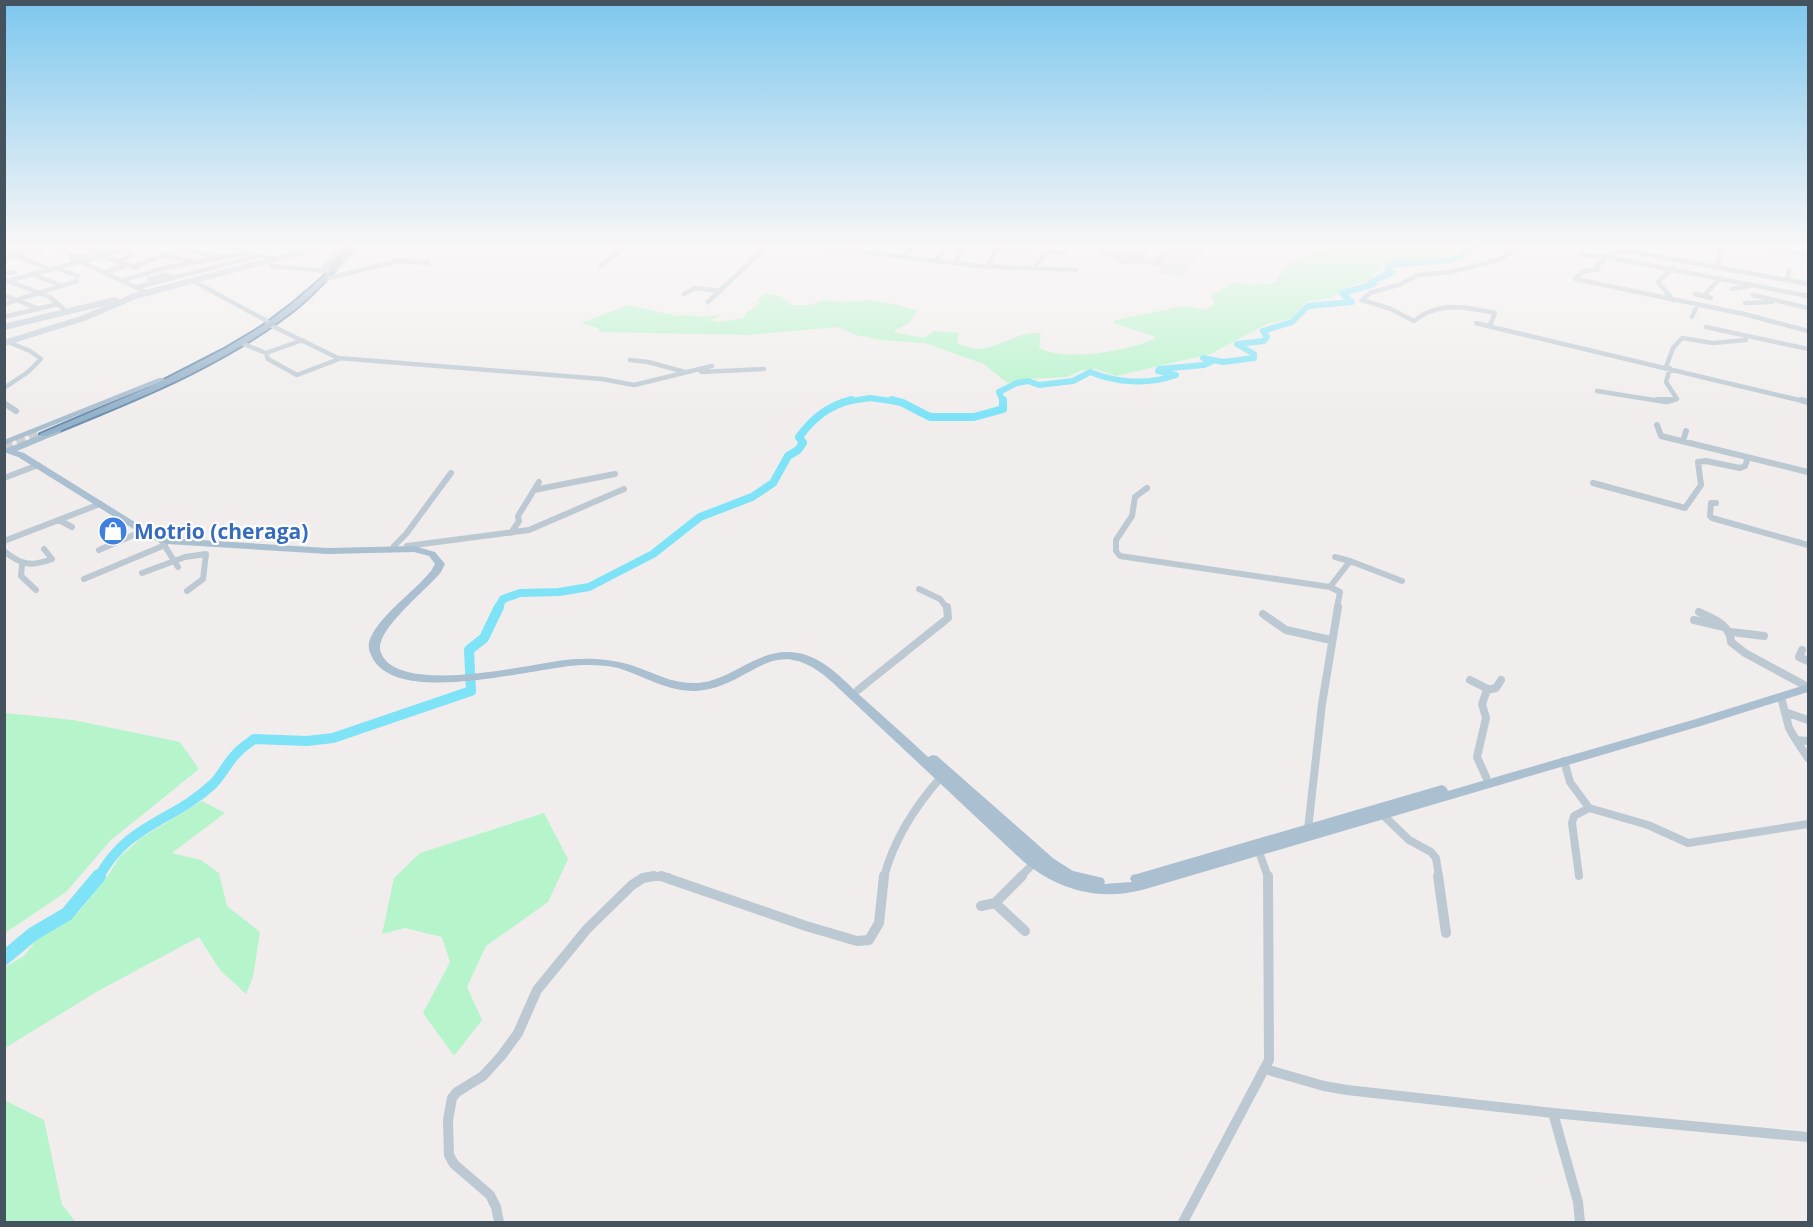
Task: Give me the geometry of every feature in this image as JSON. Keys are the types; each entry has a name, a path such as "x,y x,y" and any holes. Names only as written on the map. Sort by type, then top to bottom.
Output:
{"highway":[{"path":"164,381 223,351 269,323 295,300"}],"main road":[{"path":"6,342 119,300"},
{"path":"4,327 127,300"},
{"path":"11,445 133,400 164,381"},
{"path":"11,445 39,435"},
{"path":"39,435 29,449 36,461 143,531 164,540 180,543 328,551 414,549 432,554 440,564 436,572 385,624 376,639 374,649 379,663 390,670 420,680 558,664 601,662 625,667 669,684 692,685 724,680 768,657 788,655 805,658 826,672 1035,863 1055,877 1089,888 1116,890 1134,888 1308,829 1805,688"},
{"path":"11,445 164,540 330,548 432,545 446,560 445,570 389,626 381,640 380,654 392,666 405,671 449,678"},
{"path":"692,685 718,679 757,656 778,652 810,655 822,661 858,690 1048,863 1069,875 1092,882 1124,882 1383,815 1781,698 1805,688"}],"street":[{"path":"4,304 17,300"},
{"path":"19,300 39,309"},
{"path":"54,300 66,312"},
{"path":"227,300 339,358 602,379 634,385 712,366"},
{"path":"1363,300 1391,309 1414,321 1429,310 1466,306"},
{"path":"1673,300 1809,331"},
{"path":"1775,300 1809,308"},
{"path":"1745,303 1781,302"},
{"path":"1460,303 1495,313 1492,327"},
{"path":"4,318 58,304"},
{"path":"1692,317 1697,305"},
{"path":"4,312 12,316"},
{"path":"220,356 269,323"},
{"path":"1476,323 1809,402"},
{"path":"1706,327 1809,351"},
{"path":"1597,391 1667,402 1675,400 1676,395 1666,382 1673,348 1682,338 1713,342 1749,338"},
{"path":"241,343 266,353 303,340"},
{"path":"4,388 28,372 41,359 30,351 6,342"},
{"path":"266,353 268,359 297,375 339,358"},
{"path":"630,360 648,362 688,373"},
{"path":"695,371 764,369"},
{"path":"4,403 16,411"},
{"path":"1657,425 1661,436 1809,472"},
{"path":"1683,441 1686,431"},
{"path":"1593,483 1686,507 1701,485 1698,462 1706,461 1740,468 1744,466 1748,458"},
{"path":"4,478 36,461"},
{"path":"394,546 451,473"},
{"path":"534,490 615,474"},
{"path":"511,533 519,522 518,516 539,482"},
{"path":"1147,488 1136,494 1132,516 1120,530 1114,545 1120,556 1330,586 1340,592 1331,640 1308,829"},
{"path":"432,545 511,533 538,526 624,489"},
{"path":"1716,503 1711,503 1710,516 1712,518 1809,545"},
{"path":"4,541 100,504"},
{"path":"59,520 72,527"},
{"path":"99,549 143,531"},
{"path":"84,579 164,540 178,567"},
{"path":"4,551 22,566 33,566 52,559 44,549"},
{"path":"142,573 190,555 206,555 203,579 187,591"},
{"path":"1335,557 1402,581"},
{"path":"1330,586 1350,561"},
{"path":"22,566 21,576 36,590"},
{"path":"858,690 948,618 949,611 940,598 919,589"},
{"path":"1699,612 1729,629"},
{"path":"1263,614 1286,630 1331,640"},
{"path":"1694,620 1764,636"},
{"path":"1729,629 1731,642 1744,653 1805,688"},
{"path":"1802,650 1800,657 1809,661"},
{"path":"1470,680 1488,689 1496,688 1501,680"},
{"path":"1486,777 1479,764 1477,750 1486,718 1482,702 1488,689"},
{"path":"1781,698 1796,740 1809,758"},
{"path":"1785,712 1809,720"},
{"path":"1796,740 1809,741"},
{"path":"1564,761 1565,775 1569,784 1580,791 1590,808"},
{"path":"499,1222 497,1207 491,1195 458,1169 449,1155 447,1143 452,1101 457,1092 482,1077 515,1038 527,1016 535,993 552,969 611,905 640,880 649,876 665,876 806,926 857,941 869,940 877,931 881,888 888,861 921,801 942,777"},
{"path":"1579,876 1572,823 1574,816 1590,808 1648,825 1688,843 1809,824"},
{"path":"1383,815 1412,842 1428,850 1436,858 1446,933"},
{"path":"1184,1222 1270,1057 1269,879 1257,848"},
{"path":"981,906 995,903 1035,863"},
{"path":"995,903 1025,931"},
{"path":"1265,1069 1324,1086 1347,1090 1553,1113 1809,1137"},
{"path":"1553,1113 1578,1203 1580,1222"}],"green space":[{"path":"757,300 785,300 791,305 810,305 823,300 872,300 917,311 910,322 893,332 924,338 934,331 959,333 957,343 975,349 1034,333 1041,334 1039,348 1050,352 1081,354 1114,351 1156,338 1113,323 1115,320 1184,306 1205,310 1215,304 1213,300 1315,300 1306,302 1294,316 1287,320 1269,323 1210,354 1116,376 1096,369 1082,370 1067,377 1028,379 1007,383 984,364 925,343 881,340 856,335 837,327 749,335 600,332 598,328 581,323 628,305 678,316 723,315 710,320 718,322 744,318 747,312 759,304"},
{"path":"5,713 73,720 180,742 199,769 111,840 66,892 5,933"},
{"path":"202,801 225,813 172,853 201,860 219,873 227,906 260,932 253,977 246,994 220,970 199,937 98,991 5,1048 5,967 24,956 39,937 77,914 107,877 119,858 141,838"},
{"path":"544,813 568,859 548,902 486,946 467,987 482,1020 454,1056 423,1013 450,962 442,937 405,928 382,934 394,878 420,853"},
{"path":"4,1100 44,1120 62,1205 76,1222 5,1222"}],"waterway":[{"path":"1003,402 999,392 1017,383 1028,381 1039,385 1073,381 1090,372 1111,379 1155,380 1176,375 1158,371 1159,369 1204,365 1211,362 1203,358 1223,362 1254,358 1254,354 1237,344 1264,341 1267,337 1263,331 1292,322 1308,306 1352,302 1350,300"},
{"path":"846,402 870,398 898,402"},
{"path":"846,402 851,400"},
{"path":"892,400 930,417 974,417 1003,409 1003,402"},
{"path":"498,608 503,599 520,593 559,592 589,587 653,554 700,517 752,497 773,483 788,456 798,450 803,443 799,437 810,424 828,409 846,402"},
{"path":"99,877 110,859 123,845 152,824 183,807 213,784 238,752 254,739 307,741 333,738 471,691 469,650 484,638 499,607"},
{"path":"4,958 33,934 67,914 99,876"}],"tunnel":[{"path":"4,447 40,433"}],"place":[{"name":"Motrio (cheraga)","path":"113,531"}]}
